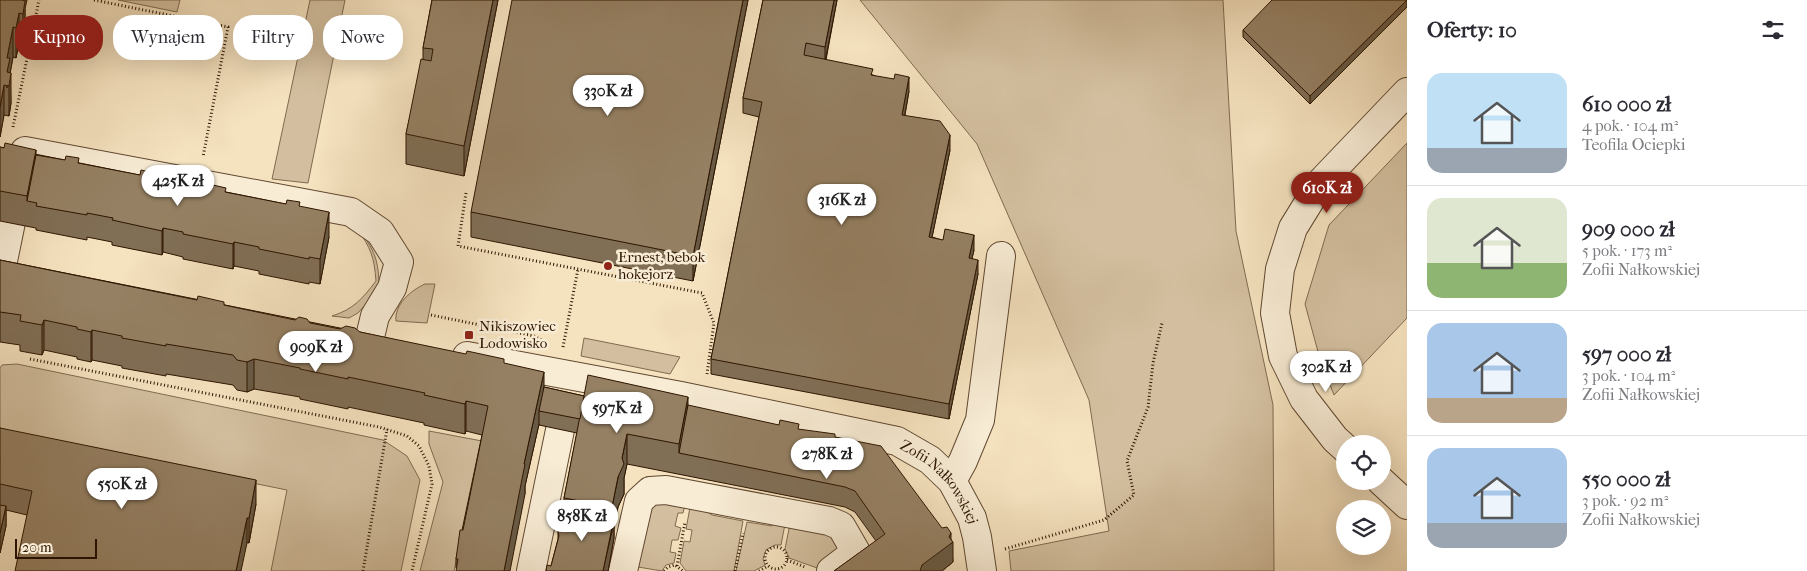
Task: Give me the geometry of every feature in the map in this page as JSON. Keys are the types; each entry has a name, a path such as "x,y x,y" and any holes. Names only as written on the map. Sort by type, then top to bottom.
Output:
{"street":[{"path":"1336,440 1304,399 1283,356 1275,313 1280,269 1293,228 1322,181 1407,92"},
{"path":"20,176 24,151 351,212 380,232 399,262 392,288 375,316 372,337"},
{"path":"9,262 11,222"},
{"path":"952,481 963,461 980,420 1002,256"},
{"name":"Zofii Nałkowskiej","path":"441,351 681,396 759,423 897,441 930,460 952,481 965,502 978,537 990,561"},
{"path":"531,571 560,434"},
{"path":"623,571 639,502 650,491 666,490 746,499 829,521 841,526 856,552 831,571"},
{"path":"1391,490 1407,505"}],"path":[{"path":"94,0 228,27 198,183"},
{"path":"466,193 458,246 702,293 714,323 707,376"},
{"path":"567,375 578,269"},
{"path":"990,561 1104,520 1134,494 1127,461 1148,407 1152,363 1162,323"},
{"path":"30,359 387,429 407,436 419,446 430,466 432,484 412,571"},
{"path":"363,571 387,429"},
{"path":"677,566 690,494"},
{"path":"735,571 746,499"},
{"path":"759,571 768,566 777,569 784,567 787,556 784,550 778,547 768,550 765,557 768,566"},
{"path":"664,571 668,567 677,566 683,571"}],"shaded area":[{"path":"118,0 180,0 177,12"},
{"path":"310,0 345,0 342,15 323,15 323,60 333,60 308,183 272,179 297,60 313,60 313,15 307,15"},
{"path":"860,0 1223,0 1236,231 1273,405 1274,571 1011,571 1009,551 1109,531 1089,400 977,144"},
{"path":"1407,143 1407,318 1334,395 1320,359 1305,304 1329,225"},
{"path":"357,228 368,242 375,256 379,289 358,313 349,318 332,316 357,303 376,281 371,253"},
{"path":"425,284 435,284 427,323 396,321 398,309 404,299 414,290"},
{"path":"584,338 680,357 670,374 581,356"},
{"path":"17,364 383,440 407,456 420,480 401,571 271,571 287,490 0,432 0,368 2,365"},
{"path":"429,431 482,441 454,571 420,571 443,482 429,444"},
{"path":"660,500 686,501 683,513 678,513 675,526 681,528 678,540 672,540 670,552 676,553 674,563 666,565 662,571 632,566 644,513"},
{"path":"691,502 712,515 743,521 734,571 686,571 680,563 684,541 690,542 692,530 686,529"},
{"path":"775,518 786,519 781,545 775,545 766,550 763,559 765,565 754,571 736,571 747,522 772,526"},
{"path":"790,524 829,527 843,546 820,569 789,558 785,549"}],"building":[{"path":"0,0 22,0 25,1 23,14 15,15 15,28 13,27 7,58 10,58 7,72 11,73 9,86 4,85 0,107"},
{"path":"432,0 493,0 464,146 406,134 421,59 431,61 433,49 423,48"},
{"path":"512,0 743,0 693,256 471,212"},
{"path":"763,0 834,0 825,47 806,43 804,55 873,69 871,75 894,79 895,74 909,77 902,115 940,121 950,135 929,237 943,240 945,229 974,235 969,258 978,260 949,404 711,359 762,102 743,98"},
{"path":"1272,0 1407,0 1310,96 1243,30"},
{"path":"5,143 36,150 27,196 0,191 0,147 4,148"},
{"path":"36,155 65,160 66,156 79,158 78,163 140,175 141,170 154,173 153,177 167,180 167,183 197,189 198,186 212,189 213,185 226,188 225,192 286,204 287,200 300,202 299,206 329,212 320,259 309,257 309,259 234,242 233,244 163,228 162,231 87,213 87,215 36,206 37,203 27,201"},
{"path":"0,260 197,300 198,296 224,302 224,305 295,320 299,317 307,319 310,323 340,329 346,326 355,328 360,332 466,354 467,351 504,359 504,363 544,372 504,571 456,571 460,530 463,530 488,406 466,401 465,404 424,395 425,393 254,359 247,362 237,360 233,355 166,344 166,346 92,330 91,332 44,320 42,325 20,321 21,315 0,312"},
{"path":"588,375 688,397 679,444 627,434 622,458 624,464 618,477 612,507 564,498"},
{"path":"544,387 584,396 580,419 539,411"},
{"path":"688,405 779,425 780,420 799,424 798,429 835,434 835,437 881,446 942,528 947,527 951,533 949,537 953,542 922,565 920,571 834,571 885,534 855,491 845,487 679,453"},
{"path":"0,428 256,480 236,571 15,571 32,491 0,484"},
{"path":"0,505 6,506 0,533"},
{"path":"564,508 614,518 603,571 546,571 547,565 551,566"}],"place":[{"name":"Ernest, bebok hokejorz","path":"608,266"},
{"name":"Nikiszowiec Lodowisko","path":"469,335"}]}
